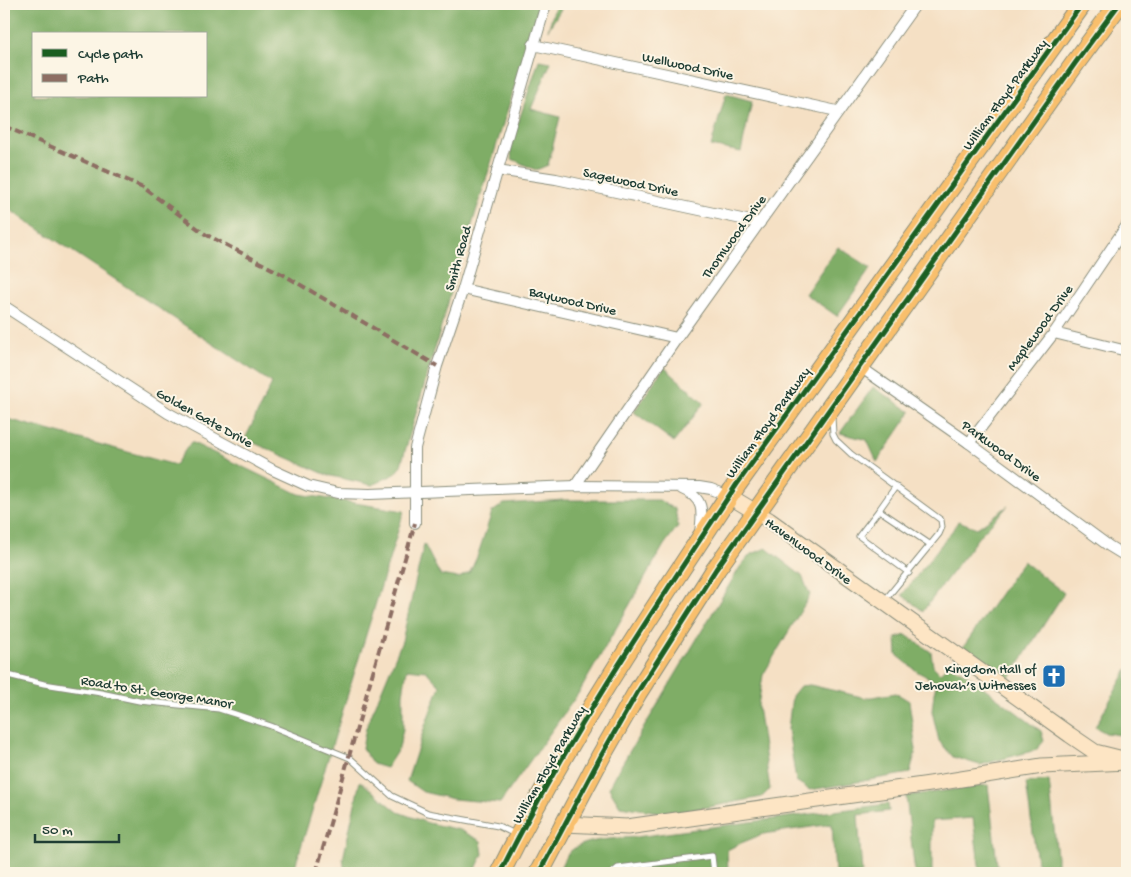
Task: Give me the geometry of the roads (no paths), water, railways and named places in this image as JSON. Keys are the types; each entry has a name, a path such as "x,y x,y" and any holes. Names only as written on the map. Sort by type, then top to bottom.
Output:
{"highway":[{"name":"William Floyd Parkway","path":"500,873 519,835 609,680 698,542 1082,4"},
{"path":"538,873 637,693 716,569 1070,70 1119,4"}],"street":[{"name":"Smith Road","path":"415,523 415,448 437,366 463,289 546,4"},
{"name":"Thornwood Drive","path":"575,486 677,338 916,4"},
{"name":"Wellwood Drive","path":"533,45 838,111"},
{"name":"Sagewood Drive","path":"497,170 556,179 760,223"},
{"name":"Maplewood Drive","path":"969,443 1054,333 1127,225"},
{"name":"Baywood Drive","path":"463,289 677,338"},
{"name":"Golden Gate Drive","path":"4,306 168,414 273,470 308,486 338,493 414,493"},
{"path":"1054,333 1127,351"},
{"name":"Parkwood Drive","path":"859,366 1127,557"},
{"name":"Havenwood Drive","path":"414,493 575,486 699,487 720,492 756,512 1095,752 1127,761"},
{"path":"676,487 688,491 695,496 702,508 698,542"},
{"path":"1042,766 1068,758 1076,753 1079,741"},
{"path":"565,824 627,827 1042,766 1127,761"}],"lane":[{"path":"832,405 833,434 836,440 851,454 942,520 939,534 883,602"},
{"path":"896,486 859,536 909,572"},
{"path":"879,510 931,545"},
{"name":"Road to St. George Manor","path":"4,674 44,684 139,701 219,709 235,714 271,726 350,758 392,796 428,813 498,826 519,835"},
{"path":"612,873 618,868 712,856 714,873"}],"place":[{"name":"Kingdom Hall of Jehovah’s Witnesses","path":"1054,676"}]}
